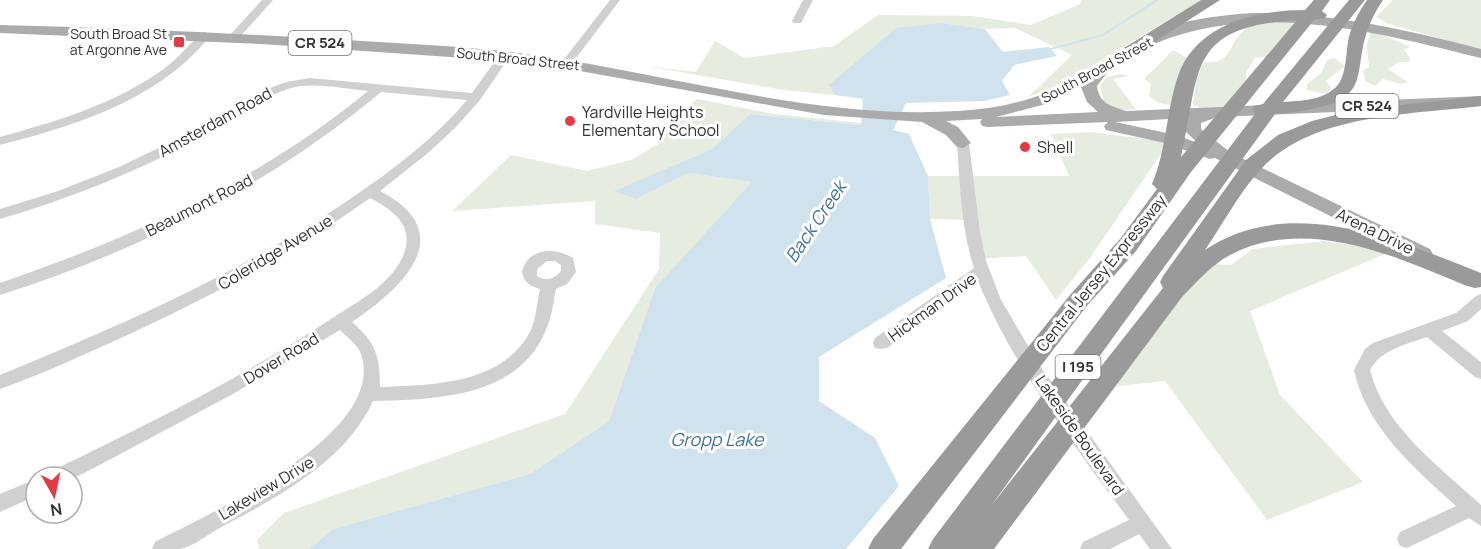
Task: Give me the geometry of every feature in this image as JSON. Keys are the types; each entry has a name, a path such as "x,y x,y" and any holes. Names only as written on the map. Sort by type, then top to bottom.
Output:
{"highway":[{"path":"1125,53 1212,0"},
{"path":"1253,111 1316,103 1341,93 1352,80 1363,3"},
{"name":"Central Jersey Expressway","path":"943,549 1223,188 1289,82 1327,34 1363,3"},
{"path":"1178,165 1185,86 1188,73 1200,53 1221,35 1238,25 1273,16 1323,8"},
{"name":"Central Jersey Expressway","path":"883,549 1078,301 1128,245 1178,165 1250,85 1292,33 1323,8"},
{"path":"1130,346 1223,188 1265,153 1299,132 1363,114 1481,101"},
{"path":"976,549 1046,462 1173,291 1212,255 1242,240 1260,236 1299,232 1364,239 1384,244 1479,288"}],"main road":[{"name":"South Broad Street","path":"919,117 980,114 1021,107 1055,95 1125,53 1177,29 1232,15 1323,8 1481,56"},
{"name":"South Broad Street","path":"0,22 111,31"},
{"name":"South Broad Street","path":"0,29 205,35 504,56 566,64 714,92 850,111 983,122 1481,101"},
{"path":"1106,64 1091,81 1089,92 1091,99 1108,111 1145,116"},
{"path":"1222,112 1196,118 1192,126 1193,131 1225,157 1269,178"},
{"path":"919,117 952,131 963,143"},
{"path":"963,143 964,133 983,122"},
{"path":"1023,122 1093,124 1137,130 1184,144 1269,178"},
{"name":"Arena Drive","path":"1269,178 1479,288"}],"street":[{"path":"234,37 268,0"},
{"path":"566,64 615,0"},
{"path":"797,21 808,0"},
{"path":"0,140 92,111 127,96 170,69 205,35"},
{"name":"Coleridge Avenue","path":"0,382 109,338 205,292 295,241 370,192 441,134 476,97 504,56"},
{"name":"Amsterdam Road","path":"0,214 64,193 130,167 196,135 279,87 310,82 476,97"},
{"name":"Beaumont Road","path":"0,289 100,252 205,204 312,141 379,88"},
{"name":"Lakeside Boulevard","path":"963,143 974,239 982,270 1012,338 1085,445 1162,549"},
{"name":"Dover Road","path":"81,465 183,415 340,321 397,276 410,254 413,243 410,223 398,207 370,192"},
{"name":"Hickman Drive","path":"881,343 982,270"},
{"path":"369,394 445,390 466,386 500,372 513,363 533,342 539,330 549,285"},
{"path":"1407,538 1476,512 1386,425 1375,410 1363,382 1362,370 1371,354 1389,343 1462,317 1479,288"},
{"name":"Lakeview Drive","path":"162,549 294,474 319,457 353,424 369,394 373,369 371,356 365,345 340,321"},
{"path":"1429,329 1481,372"},
{"path":"0,503 24,492"},
{"path":"1090,549 1142,523"}],"shaded area":[{"path":"1081,0 1201,0 1064,83 1028,97 1072,55 1015,28 985,29 941,23 830,85 835,95 783,90 647,66 696,72 715,41 745,58 834,46 878,15 972,16 1031,25 1080,4"},
{"path":"1393,0 1481,0 1481,50 1386,23 1376,17"},
{"path":"1291,18 1293,25 1266,57 1255,58 1246,73 1246,81 1228,106 1202,108 1193,105 1196,81 1204,62 1221,60 1241,33 1249,27"},
{"path":"1371,30 1411,47 1404,49 1410,58 1409,62 1399,62 1388,69 1408,82 1401,84 1383,79 1375,86 1365,81 1363,70 1369,68 1367,45"},
{"path":"1173,50 1189,59 1175,105 1167,105 1149,96 1151,84 1144,79"},
{"path":"1334,58 1345,66 1326,81 1331,88 1327,94 1307,90 1307,84 1322,72 1327,60"},
{"path":"1120,74 1129,76 1113,79 1136,109 1121,110 1104,102 1100,85 1107,77"},
{"path":"697,99 774,114 861,123 861,125 750,114 712,149 615,191 636,199 689,173 753,182 655,288 609,421 530,474 333,529 309,549 259,549 257,540 284,513 565,414 659,269 660,233 595,224 595,201 452,211 511,155 587,171 631,160 658,144 689,105"},
{"path":"1091,132 1169,142 1090,258 1056,300 1026,256 975,259 969,220 930,219 928,176 1069,176 1051,134"},
{"path":"1324,241 1392,251 1250,311 1280,395 1363,482 1267,520 1165,381 1118,386 1111,377 1191,263 1231,265 1253,249"}],"water":[{"name":"Gropp Lake","path":"941,23 985,29 1003,52 1049,47 1057,56 1014,65 1002,81 1010,95 984,101 906,103 893,130 909,134 928,176 930,219 946,278 819,357 819,401 875,438 899,486 846,549 309,549 333,529 530,474 609,421 655,288 752,182 689,173 636,199 614,191 712,149 750,114 861,125 863,99 835,95 829,85 896,28"}],"waterway":[{"name":"Back Creek","path":"1047,50 1103,35 1157,0"}],"place":[{"name":"South Broad St at Argonne Ave","path":"179,42"},
{"name":"Yardville Heights Elementary School","path":"570,121"},
{"name":"Shell","path":"1025,147"}]}
